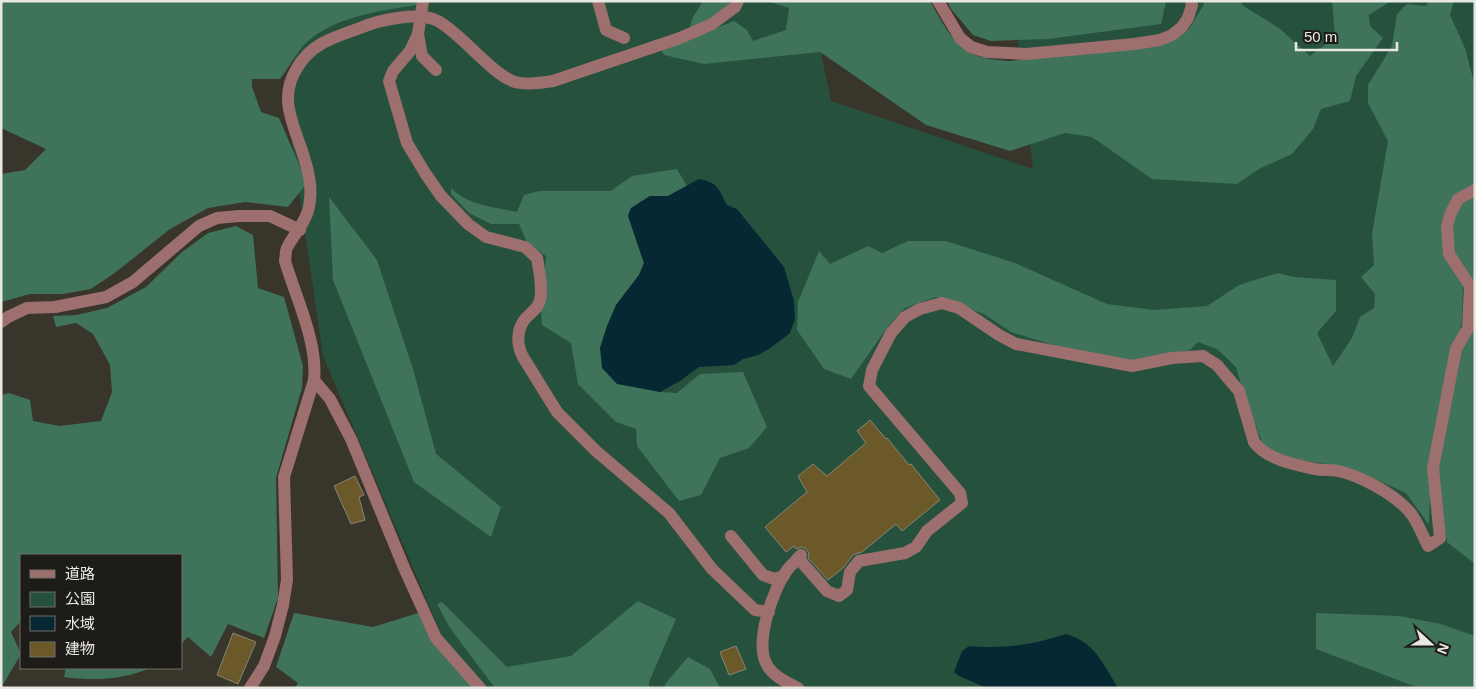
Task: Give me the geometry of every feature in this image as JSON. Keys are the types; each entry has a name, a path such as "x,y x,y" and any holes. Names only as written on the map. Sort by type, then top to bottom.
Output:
{"street":[{"path":"424,1 418,34 410,51 393,71 388,81 407,143 441,196 468,224 486,238 526,247 537,258 541,298 538,307 522,323 519,333 519,348 523,358 557,412 596,451 669,513 712,569 754,610 769,612"},
{"path":"598,1 606,30 624,38"},
{"path":"250,688 264,666 275,636 283,605 287,580 284,477 314,380 315,357 285,261 286,248 300,230 309,207 310,178 288,102 289,84 298,67 321,44 374,24 410,17 428,18 438,21 506,77 516,82 540,83 553,81 680,38 712,24 735,7 738,1"},
{"path":"938,1 960,38 971,47 987,52 1026,54 1160,40 1172,35 1182,27 1188,18 1191,1"},
{"path":"418,34 422,56 436,70"},
{"path":"798,688 773,674 766,664 761,648 769,612 787,570 800,556 827,591 839,596 847,590 850,572 859,561 905,553 916,547 927,531 962,503 960,493 869,386 872,370 890,333 905,316 920,309 942,303 959,308 1016,344 1132,366 1162,359 1203,356 1217,366 1239,391 1254,442 1258,449 1269,456 1288,462 1316,470 1338,471 1371,484 1389,494 1410,511 1428,546 1440,538 1433,468 1456,349 1468,328 1470,286 1450,254 1447,227 1450,215 1458,199 1475,190"},
{"path":"1,322 27,308 55,307 106,297 133,282 199,226 217,218 270,216 300,230"},
{"path":"314,380 330,399 351,439 405,570 436,638 480,688"},
{"path":"731,536 763,575 774,578 784,576"}],"green space":[{"path":"1,1 417,1 417,5 371,13 340,22 313,37 302,47 280,79 252,79 252,87 261,112 279,118 307,183 288,207 245,202 208,208 170,229 116,272 91,289 63,294 30,294 1,302 1,174 25,170 46,149 1,128"},
{"path":"297,1 810,1 831,101 1033,169 1013,1 1475,1 1475,688 464,688 323,356 289,122"},
{"path":"703,1 732,1 717,16 689,30 693,17"},
{"path":"767,1 930,1 945,27 964,48 985,58 1010,61 1173,41 1189,29 1204,4 1203,1 1241,1 1242,5 1279,28 1310,56 1335,37 1332,1 1391,1 1369,15 1370,26 1383,38 1356,76 1350,101 1321,109 1313,129 1292,154 1259,169 1237,184 1152,179 1092,137 1065,133 1010,151 926,125 820,52 704,64 664,55 661,50 734,21 747,30 753,41 786,30 789,8"},
{"path":"947,1 1166,1 1161,24 1048,39 991,41 973,35 951,9"},
{"path":"1429,1 1454,1 1450,15 1465,48 1475,86 1475,186 1446,216 1463,286 1462,322 1451,362 1431,464 1429,525 1406,493 1366,475 1332,465 1286,458 1263,445 1246,401 1236,367 1217,349 1198,342 1190,350 1134,364 1099,359 1011,332 984,314 936,297 905,308 889,325 851,379 824,369 797,330 798,302 819,251 830,264 868,246 882,253 908,241 946,241 1015,263 1107,304 1154,310 1207,306 1239,285 1278,273 1294,277 1336,280 1336,311 1317,333 1333,366 1352,338 1360,317 1374,308 1375,294 1361,277 1374,265 1372,234 1388,141 1368,103 1368,85 1392,46 1397,14 1407,4 1426,6"},
{"path":"677,169 687,186 668,196 650,196 631,208 628,216 644,263 639,275 616,305 600,348 660,392 677,393 700,374 743,372 767,427 749,448 720,458 701,495 679,501 637,446 636,429 616,422 578,384 571,343 542,325 541,311 546,256 527,242 519,224 491,224 469,213 451,194 451,188 473,202 517,212 524,195 539,191 611,191 632,176"},
{"path":"1475,195 1475,299 1451,254 1453,212 1467,197"},
{"path":"329,197 377,260 413,369 436,454 501,507 491,537 414,482 333,280"},
{"path":"236,226 253,235 258,288 284,297 303,366 302,388 276,478 278,598 264,638 228,624 211,657 188,637 182,643 182,554 20,554 20,622 11,632 20,656 1,688 1,395 9,393 30,400 33,421 59,426 101,421 112,392 110,365 93,334 76,323 56,327 53,316 76,315 107,308 146,287 182,252 208,233"},
{"path":"1475,310 1475,564 1447,542 1436,469 1458,354"},
{"path":"638,601 676,619 649,682 649,688 495,688 450,628 437,604 442,602 507,667 571,656"},
{"path":"294,613 373,627 418,613 466,678 471,688 295,688 298,683 276,667"},
{"path":"1316,613 1399,616 1441,624 1475,636 1475,688 1419,688 1316,649"},
{"path":"688,657 710,669 720,688 664,688 665,684"},
{"path":"66,669 148,669 130,675 108,679 64,677"}],"water":[{"path":"699,179 710,182 720,191 727,205 737,209 784,267 794,301 795,319 790,333 758,355 743,359 734,365 699,367 680,381 660,392 617,384 602,368 600,348 616,305 639,275 644,263 628,216 631,208 650,196 668,196"},
{"path":"1066,634 1084,642 1091,648 1103,662 1118,688 987,688 954,672 962,651 969,646 995,647 1018,645"}],"building":[{"path":"870,420 909,465 911,464 940,500 902,531 896,524 862,552 853,555 843,568 828,580 808,558 809,553 806,549 802,547 796,549 794,546 786,552 765,527 807,492 798,476 813,464 827,476 866,443 857,431"},
{"path":"355,476 364,495 359,497 365,520 351,524 334,486"},
{"path":"233,633 256,642 238,684 217,675"},
{"path":"736,646 746,669 729,675 720,652"}]}
